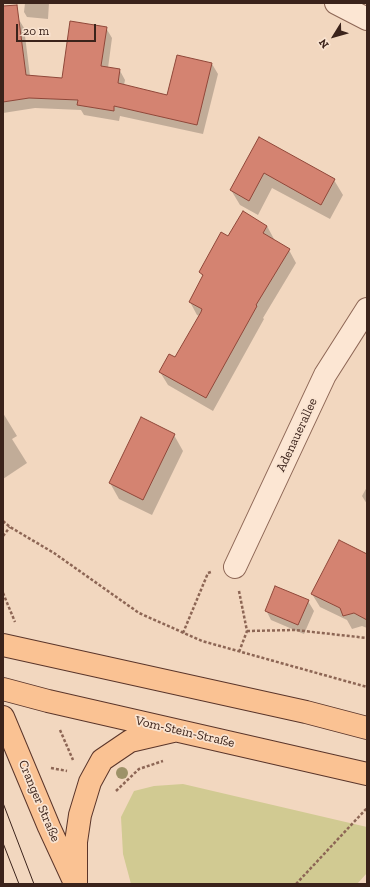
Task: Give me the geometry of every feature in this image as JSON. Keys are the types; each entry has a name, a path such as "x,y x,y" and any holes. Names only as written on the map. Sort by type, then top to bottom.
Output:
{"main road":[{"path":"3,645 306,712 367,728"},
{"name":"Vom-Stein-Straße","path":"3,689 48,701 367,774"},
{"name":"Cranger Straße","path":"3,717 49,827 76,884"},
{"path":"76,884 76,842 80,816 90,782 102,760 130,741 178,730"}],"street":[{"path":"336,3 367,19"},
{"name":"Adenauerallee","path":"235,567 325,375 367,309"}],"path":[{"path":"3,521 10,527 54,553 139,613 202,641 367,687"},
{"path":"3,536 10,527"},
{"path":"183,633 208,573 235,567 247,631 239,652"},
{"path":"247,631 295,630 367,638"},
{"path":"112,794 139,769 168,759"},
{"path":"296,884 367,808"}],"shaded area":[{"path":"183,784 367,827 367,873 357,884 131,884 123,854 121,817 134,791 154,786"}],"building":[{"path":"17,5 26,75 62,78 70,21 107,27 101,66 120,69 118,83 167,95 177,55 212,63 197,125 114,106 114,111 77,105 78,100 29,98 3,102 3,6"},
{"path":"259,137 335,179 321,205 264,173 249,201 230,190"},
{"path":"243,211 267,226 263,233 290,249 256,305 257,306 206,398 159,372 169,354 175,357 201,312 202,309 189,302 203,275 199,272 221,232 228,236"},
{"path":"141,417 175,434 143,500 109,483"},
{"path":"339,540 367,554 367,620 354,613 343,616 340,608 311,594"},
{"path":"275,586 309,600 298,625 265,611"}],"tram line":[{"path":"3,803 34,884"},
{"path":"3,843 19,884"}]}
